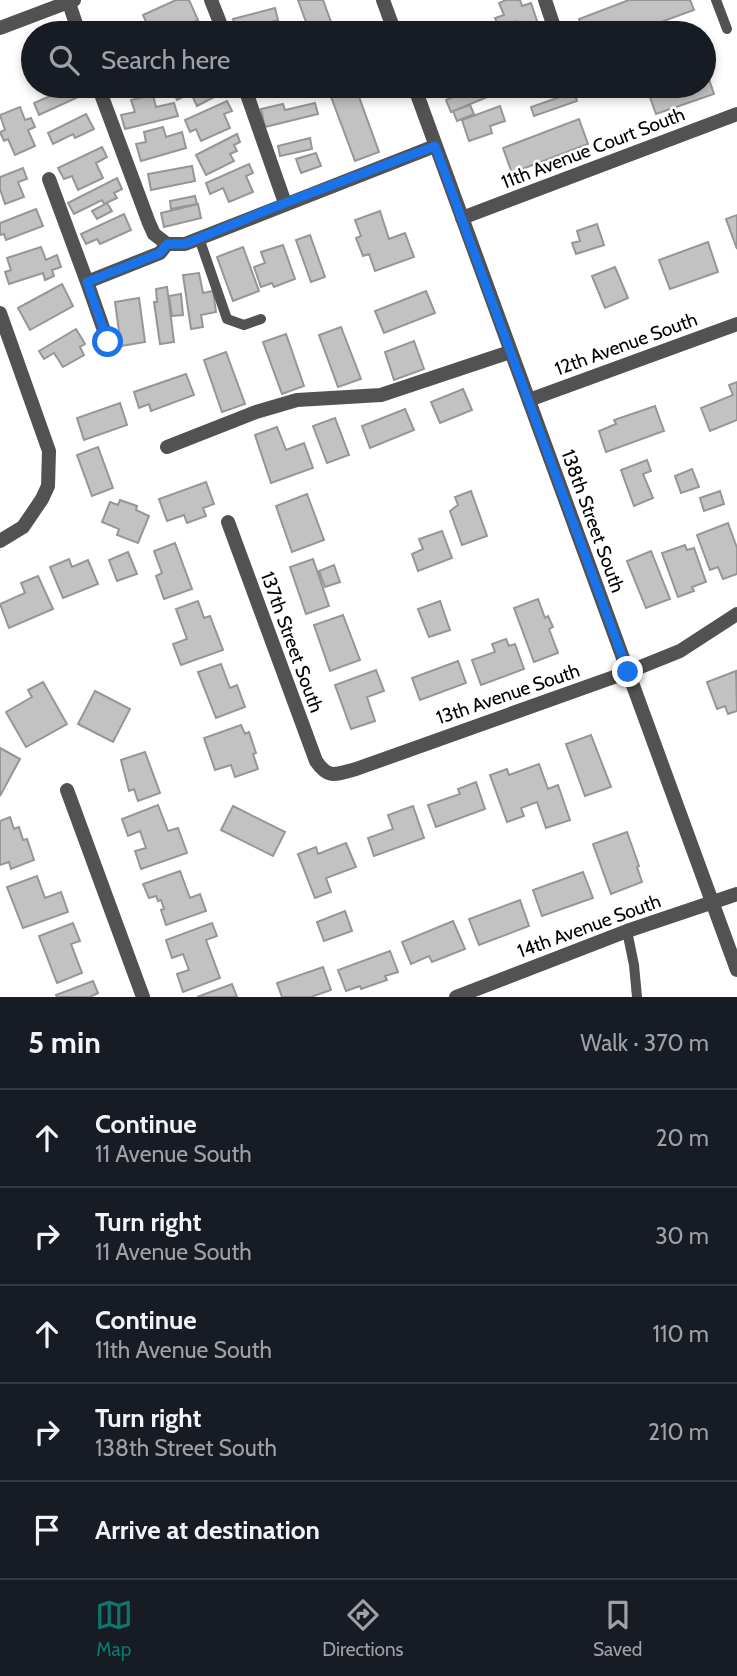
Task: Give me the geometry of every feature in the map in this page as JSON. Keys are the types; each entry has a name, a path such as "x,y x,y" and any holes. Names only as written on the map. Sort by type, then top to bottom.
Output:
{"street":[{"path":"211,0 219,21"},
{"path":"383,0 391,21"},
{"path":"545,0 552,21"},
{"path":"0,28 70,1 76,21"},
{"path":"102,98 149,223 154,234 167,244 185,244 435,146"},
{"path":"248,98 285,203"},
{"name":"138th Street South","path":"418,98 737,970"},
{"name":"11th Avenue Court South","path":"462,218 737,114"},
{"path":"48,179 108,342"},
{"path":"87,282 160,253 167,244"},
{"path":"0,313 49,451 48,486 31,518 23,527 0,541"},
{"name":"12th Avenue South","path":"529,400 737,324"},
{"path":"167,447 256,412 297,400 381,395 510,352"},
{"name":"137th Street South","path":"228,522 316,761 324,773"},
{"name":"13th Avenue South","path":"324,773 331,775 356,769 628,672 680,651 737,614"},
{"path":"67,790 143,997"},
{"name":"14th Avenue South","path":"456,997 627,931 737,894"}],"lane":[{"path":"716,0 727,29"},
{"path":"200,238 227,319 244,325 261,318"},
{"path":"627,931 637,997"}],"building":[{"path":"176,0 189,0 198,20 146,21 143,15"},
{"path":"298,0 323,0 331,21 306,21"},
{"path":"520,0 522,6 531,3 537,21 496,21 495,18 504,15 499,3"},
{"path":"629,0 690,0 694,10 664,21 579,19"},
{"path":"275,8 278,20 234,21 233,19"},
{"path":"45,98 76,98 39,115 34,103"},
{"path":"154,98 156,107 174,103 178,116 125,129 121,115 135,112 131,100"},
{"path":"193,98 212,98 197,106"},
{"path":"331,98 359,98 379,152 355,161"},
{"path":"451,98 485,98 451,112 446,100"},
{"path":"557,98 576,98 577,101 534,116 531,107"},
{"path":"650,98 702,98 656,114"},
{"path":"227,101 232,111 224,114 230,128 201,141 196,129 190,132 185,120"},
{"path":"315,103 318,114 265,127 261,109 283,104 285,110"},
{"path":"470,105 474,114 457,121 453,111"},
{"path":"500,106 505,121 490,126 492,133 469,141 462,120"},
{"path":"20,107 25,120 31,118 35,127 28,130 35,146 15,155 8,139 4,141 0,132 5,130 0,115"},
{"path":"86,114 94,129 75,138 73,134 53,144 48,133"},
{"path":"579,119 588,144 512,173 503,148"},
{"path":"163,127 166,137 182,132 186,148 141,161 136,144 146,142 144,132"},
{"path":"237,134 240,142 234,145 237,151 230,154 234,161 206,175 196,155"},
{"path":"310,138 312,149 280,156 278,146"},
{"path":"102,147 107,157 96,163 103,178 78,190 72,176 64,179 58,168"},
{"path":"316,153 321,166 301,173 296,159"},
{"path":"249,164 253,173 246,176 253,192 229,202 223,188 210,194 206,183"},
{"path":"192,166 195,181 151,190 148,174"},
{"path":"23,168 27,179 18,182 24,197 5,204 0,189 0,177"},
{"path":"117,178 122,189 114,193 117,198 104,204 102,200 74,214 68,203"},
{"path":"195,196 197,204 171,209 170,201"},
{"path":"107,203 112,211 97,219 92,211"},
{"path":"198,204 201,218 164,227 161,213"},
{"path":"36,209 43,226 6,240 4,234 0,235 0,223"},
{"path":"380,211 389,239 405,233 414,257 375,271 369,254 363,256 356,238 361,236 355,220"},
{"path":"124,214 131,230 100,244 97,239 86,244 81,234"},
{"path":"737,215 737,249 726,219"},
{"path":"597,224 604,245 576,254 572,243 580,241 577,231"},
{"path":"310,235 325,277 311,282 296,240"},
{"path":"708,242 718,272 670,289 659,260"},
{"path":"283,245 295,279 274,287 272,283 261,287 254,267 265,263 261,252"},
{"path":"41,247 46,260 57,255 61,267 52,270 54,276 45,280 43,273 9,284 5,272 11,270 7,258"},
{"path":"243,247 259,291 233,301 217,257"},
{"path":"615,267 628,298 605,308 592,276"},
{"path":"199,273 203,293 213,291 216,312 201,315 203,327 191,329 183,275"},
{"path":"62,284 73,306 30,330 18,308"},
{"path":"167,287 174,342 160,344 154,302 157,302 156,289"},
{"path":"426,291 435,313 384,333 375,311"},
{"path":"181,294 183,315 172,316 169,296"},
{"path":"139,298 145,342 121,346 115,302"},
{"path":"341,327 361,379 338,387 319,335"},
{"path":"76,329 85,344 80,347 84,355 63,367 54,353 44,359 39,351"},
{"path":"286,334 304,386 282,394 263,342"},
{"path":"414,341 424,369 394,380 385,352"},
{"path":"226,352 245,404 222,412 204,360"},
{"path":"186,374 194,395 151,411 149,404 139,408 134,392"},
{"path":"737,382 737,420 710,431 701,408 733,395 729,385"},
{"path":"463,389 472,410 440,423 431,402"},
{"path":"120,403 127,425 84,440 77,418"},
{"path":"655,406 664,431 606,452 599,431 616,424 614,420"},
{"path":"405,409 414,430 370,448 362,426"},
{"path":"335,418 349,455 327,463 313,426"},
{"path":"277,427 286,450 304,443 313,468 271,483 255,435"},
{"path":"98,447 113,488 92,496 77,455"},
{"path":"647,460 651,471 643,474 653,498 634,506 621,470"},
{"path":"692,469 699,487 681,493 675,476"},
{"path":"206,482 214,504 203,508 206,516 187,523 184,515 167,521 159,499"},
{"path":"471,491 487,536 462,545 450,511 458,505 455,497"},
{"path":"720,491 724,504 704,511 700,498"},
{"path":"307,494 324,540 292,552 276,506"},
{"path":"120,500 137,506 136,510 149,516 138,543 117,535 119,529 102,522 110,502 118,505"},
{"path":"728,523 737,548 737,574 723,579 718,567 710,570 697,535"},
{"path":"442,531 452,558 418,571 412,554 423,549 419,539"},
{"path":"175,543 192,589 164,599 156,576 162,573 154,551"},
{"path":"685,545 687,550 694,548 706,582 692,587 694,591 678,597 662,553"},
{"path":"651,551 670,599 646,608 627,561"},
{"path":"128,552 137,574 117,581 109,560"},
{"path":"69,559 72,567 88,560 98,584 63,598 50,567"},
{"path":"313,559 329,606 306,614 290,567"},
{"path":"334,565 340,582 325,587 319,571"},
{"path":"38,576 53,609 9,628 0,604 25,593 21,583"},
{"path":"538,599 545,618 548,616 553,627 549,629 558,653 534,662 514,608"},
{"path":"198,601 204,618 210,616 223,650 181,665 173,644 187,639 176,609"},
{"path":"440,601 450,630 429,637 418,609"},
{"path":"343,615 360,660 330,671 314,625"},
{"path":"506,639 509,646 515,644 524,669 481,685 472,660 495,652 492,644"},
{"path":"458,661 466,683 420,700 412,678"},
{"path":"221,664 230,688 237,685 245,707 216,718 198,672"},
{"path":"376,670 384,691 367,697 375,721 351,729 335,685"},
{"path":"736,671 737,711 728,714 725,706 717,709 707,682"},
{"path":"43,682 67,724 26,747 6,712 32,697 28,690"},
{"path":"95,691 130,709 113,742 78,724"},
{"path":"241,725 245,734 249,732 258,769 235,777 231,765 215,770 204,738"},
{"path":"591,735 611,787 585,796 566,744"},
{"path":"0,748 20,759 0,796"},
{"path":"145,752 160,793 138,801 134,789 129,791 121,760"},
{"path":"539,764 548,789 558,785 570,820 546,828 537,802 521,808 524,816 507,822 490,775 507,769 509,775"},
{"path":"476,782 485,809 436,827 428,805 460,794 458,789"},
{"path":"158,805 168,831 178,828 187,853 141,869 135,851 146,848 140,831 128,836 122,819"},
{"path":"233,806 285,832 273,856 221,830"},
{"path":"413,806 424,838 374,856 368,838 393,829 388,815"},
{"path":"10,817 14,829 19,827 23,840 27,839 34,860 11,869 9,862 0,865 0,821"},
{"path":"627,832 642,882 611,894 593,844"},
{"path":"346,843 356,867 326,878 331,892 315,898 298,854 316,847 318,854"},
{"path":"180,871 190,898 200,894 206,911 166,925 161,900 158,901 156,896 149,898 143,884"},
{"path":"583,872 593,898 542,916 533,890"},
{"path":"37,876 45,898 61,892 68,912 23,928 7,887"},
{"path":"520,900 529,926 479,945 469,919"},
{"path":"345,911 352,931 324,941 317,922"},
{"path":"453,921 465,949 432,962 429,956 411,964 402,942"},
{"path":"73,923 80,941 71,944 82,973 57,983 39,936"},
{"path":"212,923 217,936 206,940 220,978 183,992 177,974 189,970 183,954 172,958 166,940"},
{"path":"390,951 398,972 385,976 387,980 346,991 338,970"},
{"path":"323,967 331,990 311,997 282,997 277,983"},
{"path":"93,981 98,993 90,997 56,995"},
{"path":"232,984 237,997 197,997"}],"route":[{"path":"108,342 87,282 160,253 167,244 185,244 435,146 628,672"}]}
